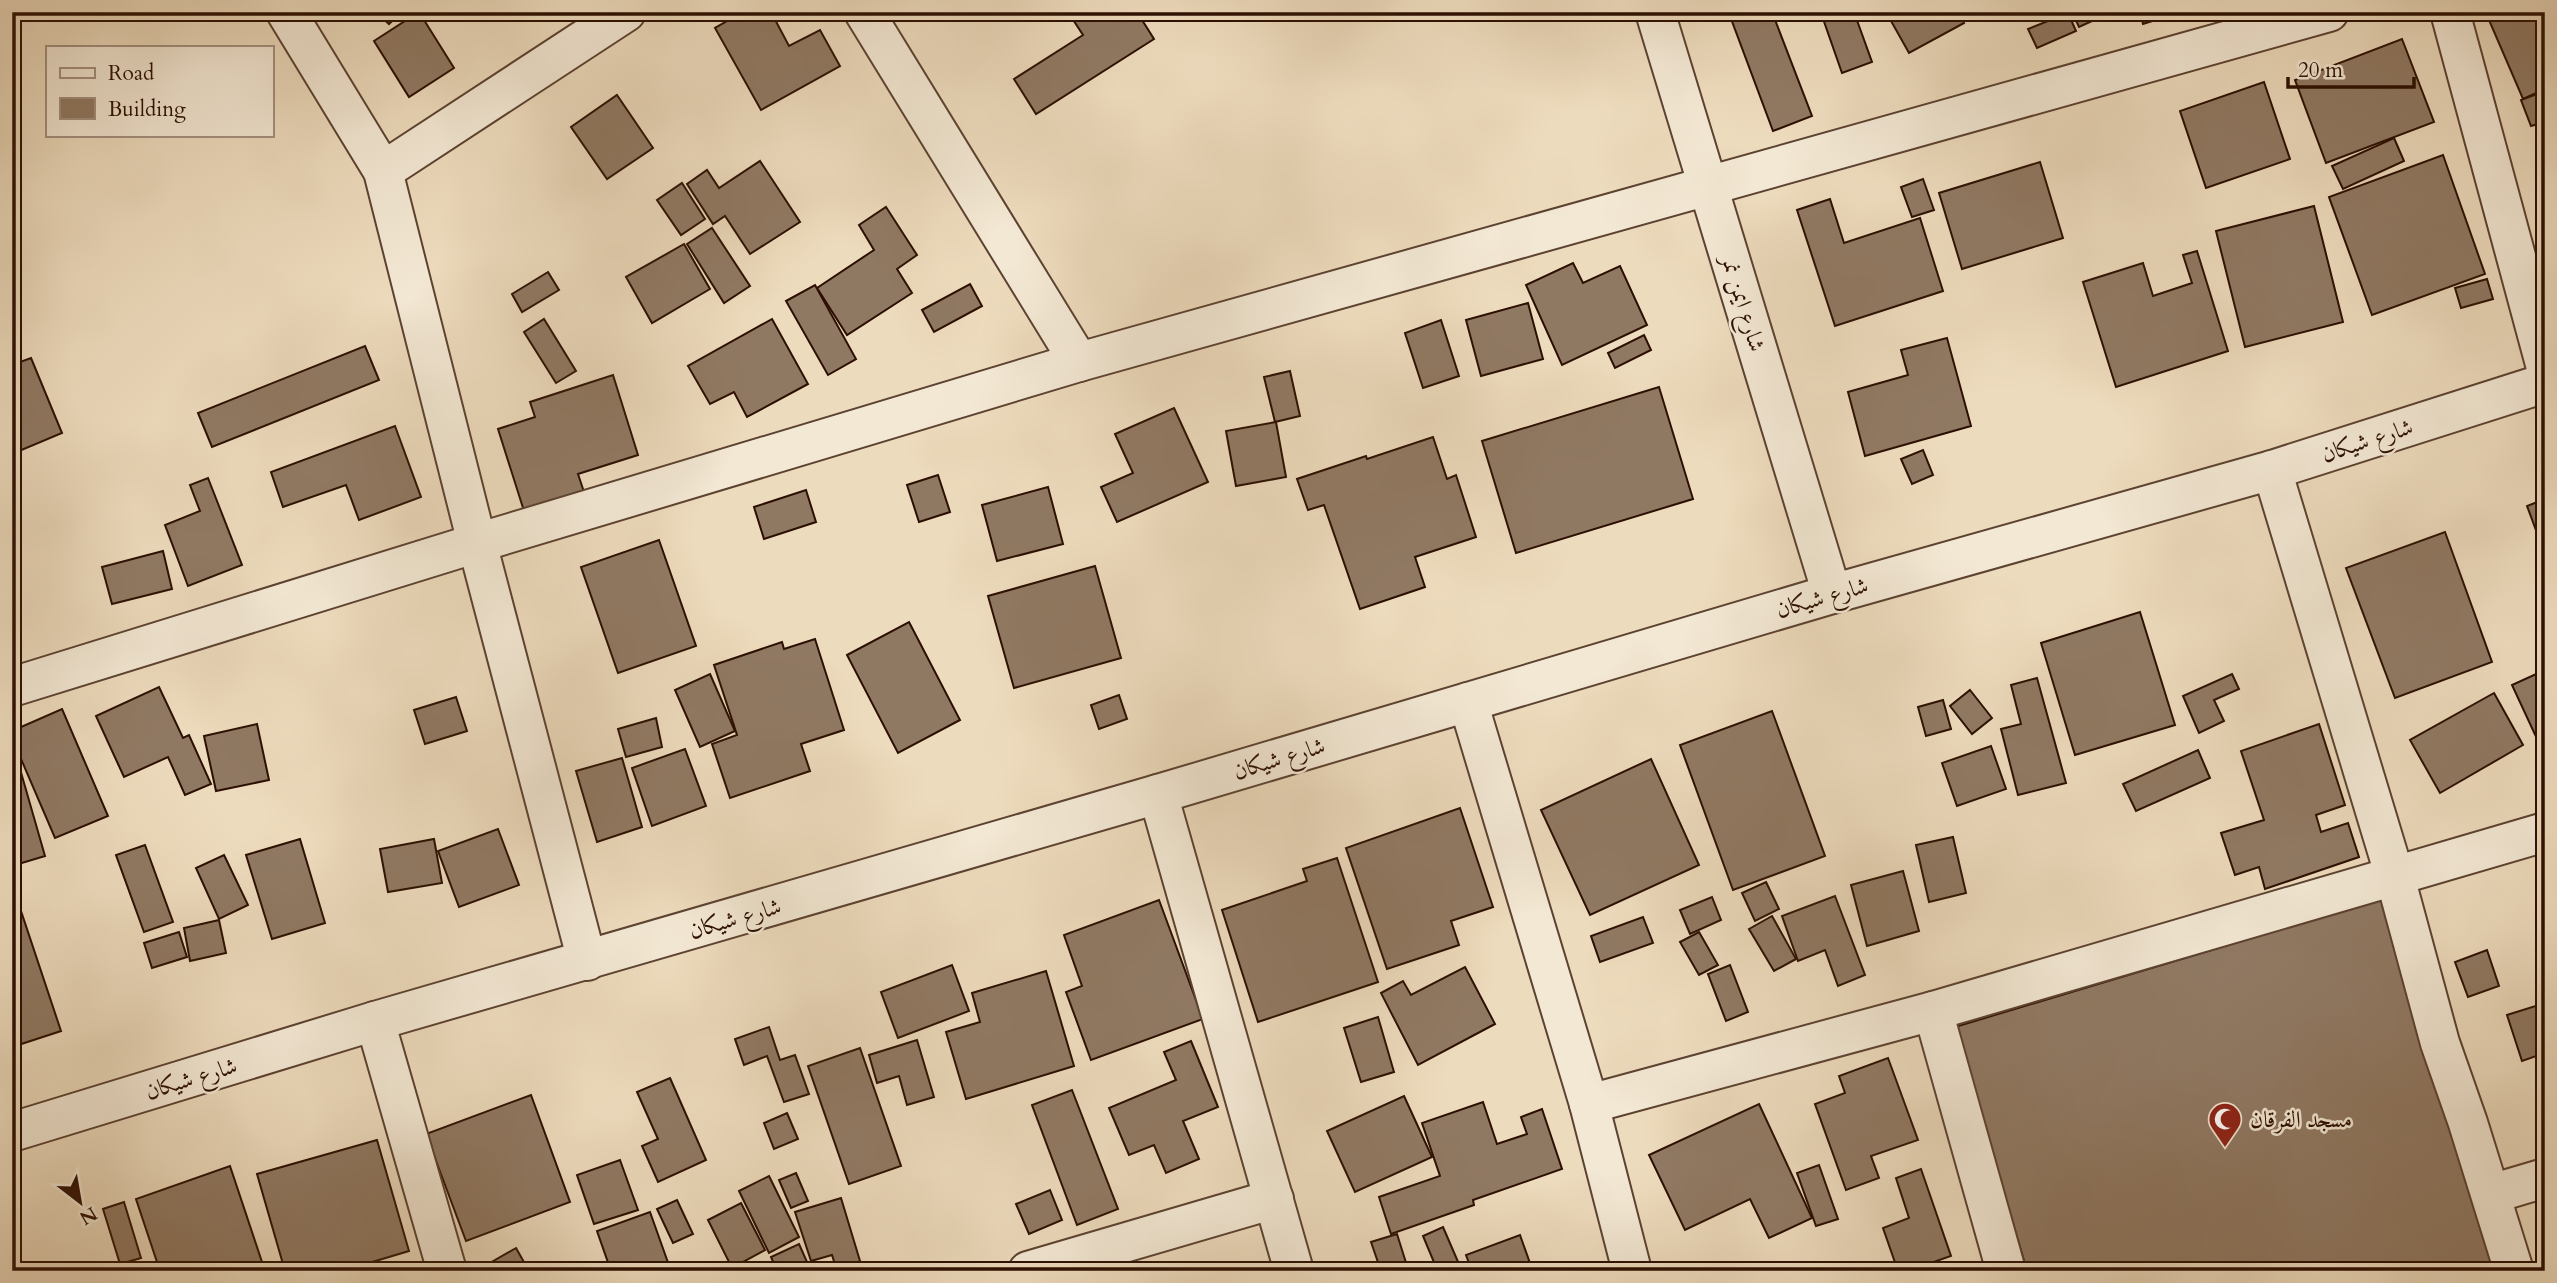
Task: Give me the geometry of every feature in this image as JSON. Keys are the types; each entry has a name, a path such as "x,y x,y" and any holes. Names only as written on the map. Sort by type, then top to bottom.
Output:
{"street":[{"path":"286,12 383,171 587,961"},
{"path":"383,171 626,12"},
{"path":"864,12 1079,362"},
{"name":"شارع ايمن نمر","path":"1655,12 1832,594"},
{"path":"12,687 477,543 1079,362 2329,12"},
{"path":"2450,12 2545,364"},
{"name":"شارع شيكان","path":"12,1132 375,1021 1158,794 1832,594 2272,470 2545,383"},
{"path":"2272,470 2395,877 2440,1043 2514,1271"},
{"path":"1468,702 1589,1104 1632,1271"},
{"path":"1158,794 1294,1271"},
{"path":"1589,1104 1933,1012 2545,832"},
{"path":"1933,1012 2006,1271"},
{"path":"375,1021 447,1271"},
{"path":"2491,1195 2545,1178"},
{"path":"1028,1271 1274,1199"}],"building":[{"path":"376,12 401,12 389,24"},
{"path":"419,12 454,68 409,97 374,41"},
{"path":"743,12 771,12 789,46 820,30 840,66 761,110 715,28"},
{"path":"1068,12 1137,12 1154,39 1036,114 1014,79 1083,35"},
{"path":"1740,12 1772,12 1812,116 1773,131 1730,16"},
{"path":"1854,12 1872,62 1842,73 1821,13"},
{"path":"1886,12 1958,12 1964,23 1909,53"},
{"path":"2072,12 2112,12 2079,27"},
{"path":"2140,12 2181,12 2143,24"},
{"path":"2507,12 2545,12 2545,89 2523,99 2489,20"},
{"path":"2068,13 2076,31 2037,48 2028,29"},
{"path":"2402,39 2434,122 2326,163 2295,80"},
{"path":"2264,82 2290,159 2206,188 2180,111"},
{"path":"2545,91 2545,122 2531,126 2521,100"},
{"path":"617,95 653,148 607,179 571,127"},
{"path":"2394,138 2404,161 2343,189 2332,166"},
{"path":"2443,155 2485,274 2372,315 2329,197"},
{"path":"760,161 800,222 750,254 725,216 713,224 687,184 707,170 719,188"},
{"path":"2040,162 2063,238 1962,269 1939,193"},
{"path":"1923,179 1934,210 1912,217 1901,187"},
{"path":"682,183 705,219 681,235 657,200"},
{"path":"1830,199 1844,243 1920,218 1943,291 1835,326 1797,210"},
{"path":"2314,206 2343,322 2245,347 2216,231"},
{"path":"886,207 917,255 897,269 912,293 847,335 817,288 874,250 859,225"},
{"path":"712,228 750,286 724,303 687,244"},
{"path":"684,244 710,289 652,323 626,277"},
{"path":"2197,251 2228,351 2116,387 2083,282 2143,263 2153,296 2192,283 2183,255"},
{"path":"1573,263 1583,283 1620,266 1647,325 1562,365 1526,285"},
{"path":"548,272 559,290 522,312 512,294"},
{"path":"2487,279 2493,299 2461,308 2455,288"},
{"path":"970,284 982,306 934,332 922,310"},
{"path":"815,285 856,359 828,375 786,301"},
{"path":"1528,303 1543,359 1481,376 1466,320"},
{"path":"544,319 576,371 556,383 524,332"},
{"path":"772,319 808,384 747,417 734,392 710,404 688,366"},
{"path":"1441,320 1459,376 1423,388 1405,333"},
{"path":"1644,335 1651,350 1615,368 1608,353"},
{"path":"1947,338 1971,426 1865,456 1848,392 1908,375 1901,350"},
{"path":"365,346 379,380 212,447 198,413"},
{"path":"31,358 62,433 12,454 12,365"},
{"path":"1290,371 1300,416 1275,422 1264,377"},
{"path":"613,375 638,455 578,474 584,492 524,511 498,429 535,417 530,402"},
{"path":"1659,387 1693,499 1516,553 1482,441"},
{"path":"1174,408 1208,482 1117,522 1101,487 1133,473 1115,434"},
{"path":"1276,422 1286,477 1236,486 1226,431"},
{"path":"395,426 421,497 359,520 346,485 283,507 271,472"},
{"path":"1433,437 1447,479 1456,475 1476,537 1415,557 1425,587 1360,609 1324,505 1308,510 1297,479"},
{"path":"1923,450 1933,475 1912,484 1901,459"},
{"path":"938,475 950,512 919,522 907,485"},
{"path":"208,478 242,565 188,586 165,525 200,511 190,485"},
{"path":"1048,487 1063,544 997,561 982,505"},
{"path":"806,490 816,522 764,539 754,507"},
{"path":"2545,499 2545,548 2543,549 2527,506"},
{"path":"2445,532 2492,662 2395,698 2346,568"},
{"path":"659,540 696,646 618,673 581,567"},
{"path":"163,551 172,589 112,604 102,567"},
{"path":"1095,566 1121,658 1014,688 988,596"},
{"path":"2140,612 2175,725 2075,755 2041,643"},
{"path":"909,622 960,720 898,753 847,655"},
{"path":"815,639 844,730 801,744 810,771 730,798 712,744 737,735 714,665 782,642 784,649"},
{"path":"2545,670 2545,756 2512,685"},
{"path":"710,674 735,731 700,747 675,690"},
{"path":"2232,674 2239,689 2214,700 2224,721 2199,733 2183,696"},
{"path":"2037,678 2066,783 2018,795 2001,729 2021,724 2011,685"},
{"path":"159,687 183,738 189,735 211,784 185,795 168,757 124,777 96,716"},
{"path":"1970,690 1992,718 1972,734 1950,706"},
{"path":"2494,693 2523,745 2440,793 2410,740"},
{"path":"1119,695 1127,719 1099,729 1091,705"},
{"path":"456,697 467,731 425,744 414,710"},
{"path":"1943,700 1951,729 1926,736 1918,707"},
{"path":"62,709 108,816 55,838 12,738 12,731"},
{"path":"1772,711 1825,856 1733,890 1680,745"},
{"path":"656,718 662,747 626,757 618,729"},
{"path":"257,724 269,780 216,791 204,736"},
{"path":"2319,724 2345,805 2316,815 2321,832 2348,823 2359,857 2265,889 2259,867 2235,875 2221,833 2264,820 2241,751"},
{"path":"1991,746 2006,789 1957,806 1942,763"},
{"path":"685,749 706,806 652,826 632,768"},
{"path":"2198,750 2210,778 2136,811 2123,784"},
{"path":"622,758 642,827 597,842 576,771"},
{"path":"1651,759 1699,865 1590,915 1541,810"},
{"path":"18,762 45,856 12,866 12,764"},
{"path":"1460,808 1493,907 1451,921 1459,945 1387,969 1346,848"},
{"path":"498,829 519,885 459,907 438,851"},
{"path":"1953,837 1966,893 1929,902 1916,845"},
{"path":"300,839 325,923 272,939 246,855"},
{"path":"434,839 442,883 388,892 380,849"},
{"path":"145,845 173,922 144,932 116,855"},
{"path":"224,855 248,905 219,919 196,868"},
{"path":"1337,858 1378,982 1258,1022 1222,910 1307,881 1303,869"},
{"path":"1903,871 1919,931 1867,946 1851,885"},
{"path":"1766,882 1779,909 1755,921 1742,893"},
{"path":"12,884 61,1031 12,1047"},
{"path":"1835,896 1865,975 1838,986 1825,950 1798,961 1782,916"},
{"path":"1712,897 1721,920 1690,934 1680,910"},
{"name":"مسجد الفرقان","path":"2384,898 2495,1271 2027,1271 1955,1027"},
{"path":"1159,900 1203,1019 1091,1060 1066,992 1082,986 1064,935"},
{"path":"1772,916 1796,959 1774,971 1749,929"},
{"path":"1643,917 1653,943 1600,962 1591,936"},
{"path":"219,920 226,953 190,961 184,928"},
{"path":"179,932 187,957 152,968 144,943"},
{"path":"1699,932 1718,965 1699,975 1680,942"},
{"path":"2487,950 2499,986 2468,997 2455,962"},
{"path":"952,965 969,1011 898,1038 881,992"},
{"path":"1730,965 1748,1012 1726,1021 1708,974"},
{"path":"1465,967 1495,1024 1418,1065 1381,993 1403,981 1411,995"},
{"path":"1046,971 1074,1066 966,1099 946,1032 980,1022 972,993"},
{"path":"2545,1003 2545,1053 2522,1061 2507,1015"},
{"path":"1378,1017 1394,1072 1361,1082 1344,1028"},
{"path":"769,1027 780,1060 795,1055 809,1094 784,1102 767,1056 744,1065 735,1039"},
{"path":"917,1040 934,1097 907,1105 899,1076 877,1083 869,1055"},
{"path":"1191,1041 1218,1107 1183,1121 1199,1159 1166,1173 1154,1145 1129,1155 1109,1108 1176,1080 1164,1052"},
{"path":"860,1048 901,1166 849,1184 808,1066"},
{"path":"1888,1058 1918,1140 1871,1156 1879,1178 1846,1190 1815,1104 1845,1093 1839,1076"},
{"path":"670,1078 706,1160 658,1182 642,1146 658,1139 637,1092"},
{"path":"1072,1090 1118,1209 1077,1225 1032,1105"},
{"path":"531,1095 570,1202 466,1241 426,1134"},
{"path":"1404,1096 1432,1157 1355,1192 1327,1131"},
{"path":"1483,1102 1497,1144 1527,1134 1521,1117 1542,1109 1562,1169 1473,1200 1474,1205 1391,1234 1379,1197 1440,1176 1422,1123"},
{"path":"1759,1104 1812,1218 1769,1238 1750,1199 1685,1230 1649,1155"},
{"path":"787,1113 798,1139 774,1149 764,1123"},
{"path":"377,1140 409,1251 342,1271 285,1271 257,1174"},
{"path":"620,1160 638,1210 594,1224 577,1175"},
{"path":"1819,1165 1838,1219 1816,1226 1797,1173"},
{"path":"230,1166 265,1271 160,1271 136,1199"},
{"path":"1921,1169 1951,1256 1908,1271 1898,1271 1883,1228 1909,1218 1896,1178"},
{"path":"796,1173 808,1201 791,1208 779,1180"},
{"path":"769,1176 799,1237 769,1253 739,1191"},
{"path":"1050,1190 1062,1220 1029,1234 1016,1204"},
{"path":"841,1198 863,1271 837,1271 832,1255 811,1261 795,1212"},
{"path":"677,1200 693,1234 673,1243 657,1209"},
{"path":"124,1202 141,1258 120,1264 103,1209"},
{"path":"741,1203 765,1250 732,1268 708,1220"},
{"path":"650,1212 671,1271 611,1271 597,1231"},
{"path":"1443,1227 1462,1271 1428,1271 1436,1267 1423,1236"},
{"path":"1397,1234 1408,1269 1381,1271 1371,1242"},
{"path":"1520,1235 1531,1266 1518,1271 1472,1271 1466,1255"},
{"path":"799,1244 811,1271 777,1271 771,1257"},
{"path":"516,1248 529,1271 476,1271"}],"place":[{"name":"مسجد الفرقان","path":"2225,1149"}]}
